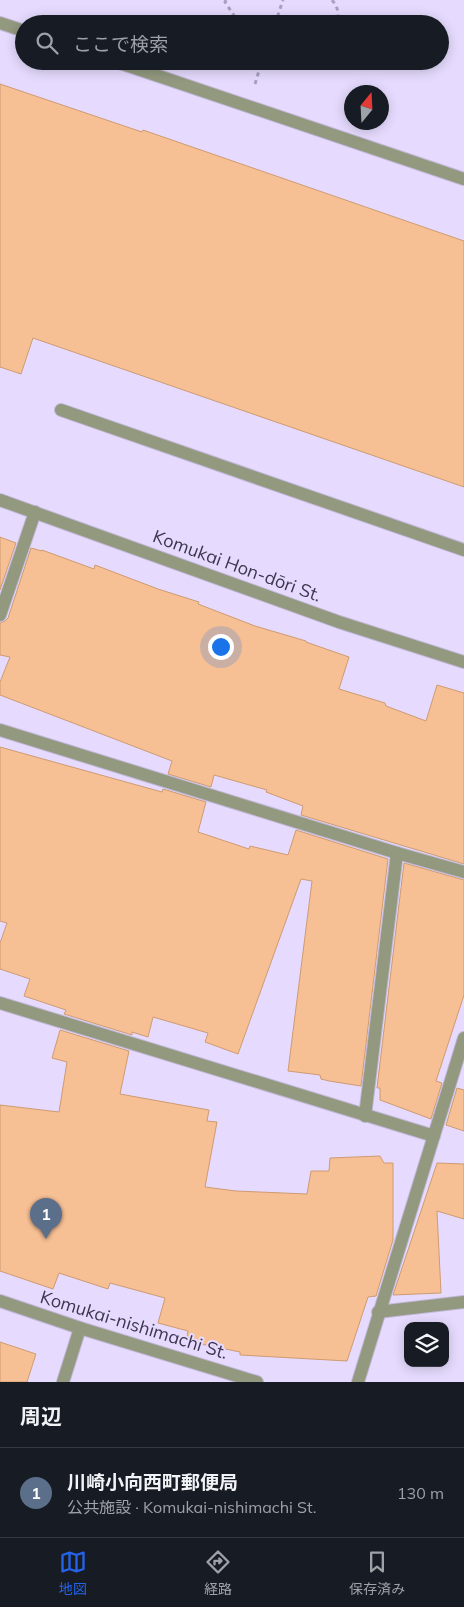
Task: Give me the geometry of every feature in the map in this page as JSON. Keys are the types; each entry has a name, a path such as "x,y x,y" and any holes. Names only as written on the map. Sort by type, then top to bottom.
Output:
{"street":[{"path":"0,23 15,28"},
{"path":"141,70 464,179"},
{"path":"61,410 464,550"},
{"name":"Komukai Hon-dōri St.","path":"0,500 339,622 464,662"},
{"path":"0,615 35,512"},
{"path":"0,730 464,872"},
{"path":"365,1116 397,853"},
{"path":"0,1003 434,1136"},
{"path":"358,1382 378,1312 464,1038"},
{"name":"Komukai-nishimachi St.","path":"0,1301 80,1328 257,1382"},
{"path":"378,1312 464,1302"},
{"path":"63,1382 80,1328"}],"path":[{"path":"226,0 225,2 234,15"},
{"path":"278,15 283,0"},
{"path":"332,0 336,4 339,15"}],"building":[{"path":"0,84 142,132 143,130 464,241 464,487 33,338 21,374 0,367"},
{"path":"0,537 16,543 0,590"},
{"path":"31,548 42,550 94,569 95,565 199,602 198,604 255,626 306,641 349,657 339,689 385,703 386,706 426,721 437,685 464,693 464,864 301,815 303,806 266,792 267,790 214,775 211,787 168,774 172,761 0,695 0,682 10,657 0,655 0,623 8,618"},
{"path":"0,747 162,792 163,789 206,802 198,832 249,849 250,846 288,855 296,830 388,859 361,1086 321,1079 320,1075 288,1071 312,881 301,879 238,1054 205,1042 208,1033 153,1017 148,1037 132,1032 132,1035 64,1014 66,1010 24,996 30,979 0,969 0,943 7,923 0,921"},
{"path":"404,863 464,880 464,995 436,1081 442,1083 431,1119 380,1100 380,1088 377,1088"},
{"path":"60,1030 129,1051 120,1094 209,1110 207,1121 217,1122 205,1187 236,1191 307,1194 311,1171 329,1171 330,1158 380,1156 384,1163 393,1163 393,1240 376,1296 368,1297 347,1361 240,1355 240,1352 186,1341 188,1331 158,1323 165,1298 110,1283 108,1289 59,1273 53,1289 0,1271 0,1105 59,1112 67,1062 52,1058"},
{"path":"457,1088 464,1090 464,1131 446,1125"},
{"path":"437,1163 464,1164 464,1219 437,1211 441,1293 393,1295"},
{"path":"0,1342 36,1354 27,1382 0,1382"}],"place":[{"name":"川崎小向西町郵便局","path":"46,1239"}]}
